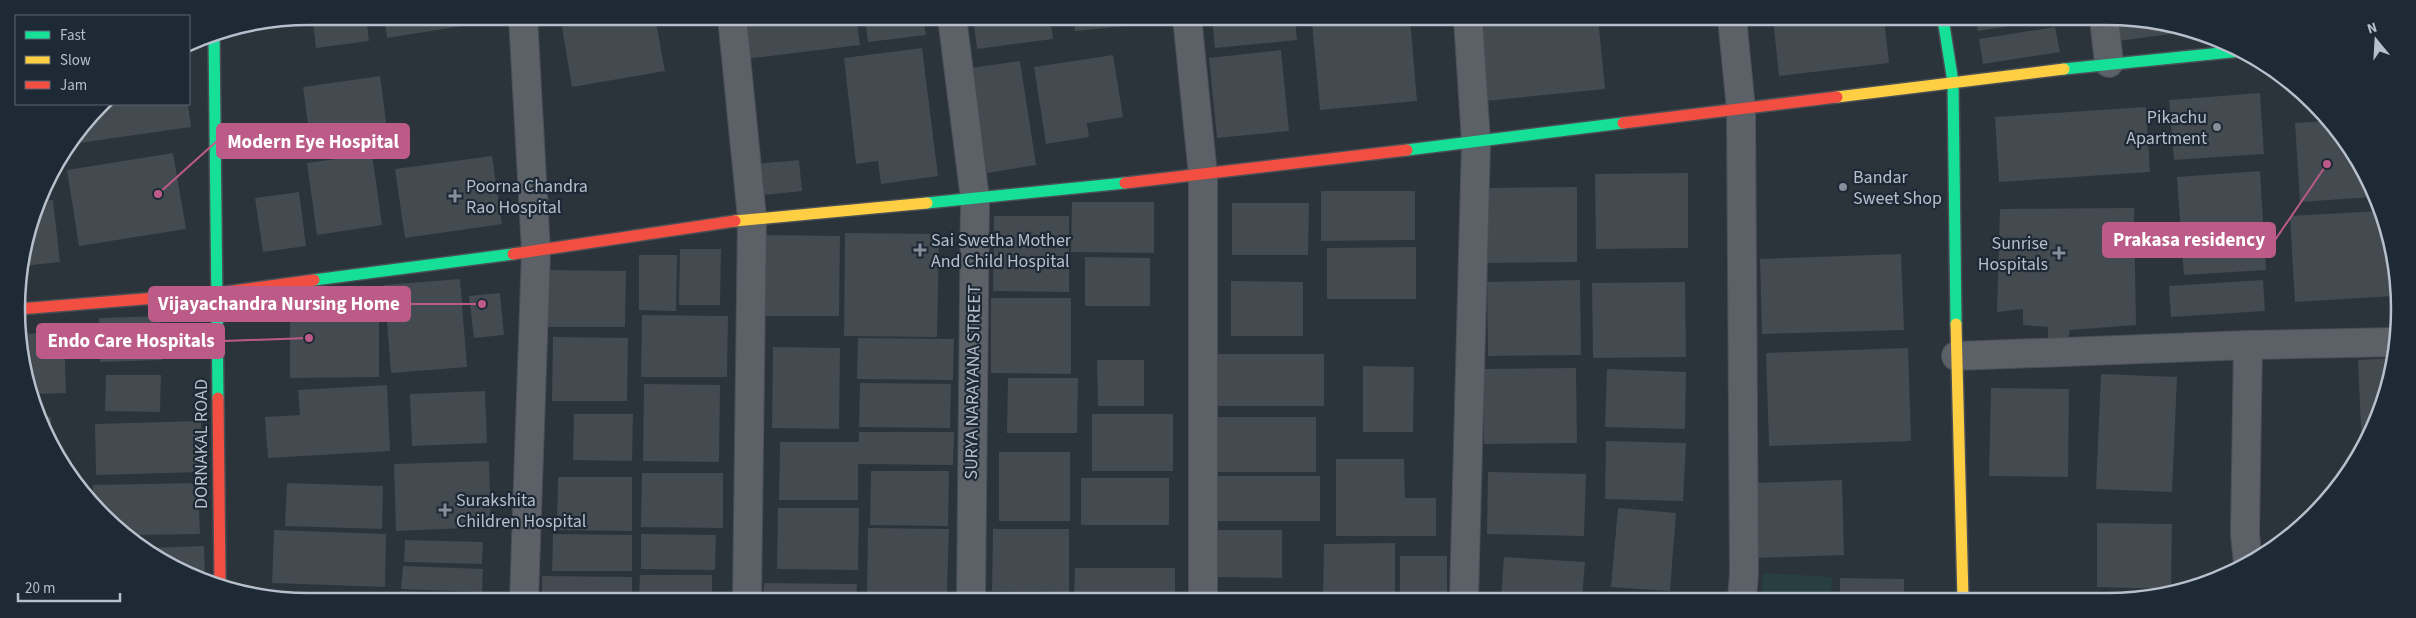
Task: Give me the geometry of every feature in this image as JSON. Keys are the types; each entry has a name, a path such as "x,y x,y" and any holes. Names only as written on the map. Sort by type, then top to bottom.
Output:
{"street":[{"path":"523,25 536,251 524,593"},
{"path":"733,25 752,218 747,593"},
{"name":"SURYA NARAYANA STREET","path":"953,25 976,199 971,593"},
{"path":"1188,25 1203,175 1203,593"},
{"path":"1464,593 1476,142 1468,25"},
{"path":"1733,25 1741,109 1744,572 1742,593"},
{"path":"1944,25 1953,82 1956,356 1963,593"},
{"path":"2105,25 2109,63"},
{"name":"DORNAKAL ROAD","path":"214,42 220,579"},
{"path":"25,308 218,294 536,251 752,218 976,199 1203,175 2109,63 2228,52"},
{"path":"1956,356 2248,345 2389,342"},
{"path":"2247,556 2245,534 2248,345"}],"green space":[{"path":"1763,573 1832,577 1831,593 1761,593"}],"building":[{"path":"313,25 367,25 369,41 316,48"},
{"path":"385,25 468,25 387,38"},
{"path":"574,25 656,25 665,71 572,87 562,27"},
{"path":"741,25 857,25 860,45 745,59"},
{"path":"866,25 924,25 926,35 868,42"},
{"path":"974,25 1051,25 1053,39 977,49"},
{"path":"1075,25 1136,25 1075,31"},
{"path":"1213,25 1296,25 1297,40 1215,48"},
{"path":"1312,25 1411,25 1417,101 1320,110"},
{"path":"1478,25 1599,25 1605,89 1485,101"},
{"path":"1774,25 1885,25 1889,63 1779,76"},
{"path":"1977,25 2018,25 1978,31"},
{"path":"2116,25 2144,27 2175,33 2118,41"},
{"path":"2055,27 2060,52 1983,64 1979,39"},
{"path":"922,48 938,176 881,184 878,161 856,164 844,58"},
{"path":"1281,50 1289,131 1217,138 1209,58"},
{"path":"1113,55 1123,117 1087,123 1089,137 1046,144 1034,67"},
{"path":"1020,61 1036,165 987,173 971,68"},
{"path":"380,76 389,144 312,155 303,87"},
{"name":"Pikachu Apartment","path":"2260,93 2264,154 2174,160 2169,100"},
{"path":"111,105 188,105 191,127 79,143"},
{"path":"2146,107 2150,172 1999,182 1995,117"},
{"path":"2320,121 2353,167 2368,197 2300,202 2295,123"},
{"path":"173,153 186,229 79,246 67,170"},
{"path":"372,154 382,225 317,235 307,163"},
{"path":"492,156 502,224 405,238 395,169"},
{"path":"799,160 802,191 746,197 743,165"},
{"path":"2260,171 2266,270 2184,275 2177,177"},
{"path":"1688,173 1688,248 1596,249 1595,174"},
{"path":"1577,187 1577,262 1484,263 1484,188"},
{"path":"1321,191 1415,191 1415,240 1321,241"},
{"path":"299,192 306,246 263,252 255,198"},
{"path":"53,200 60,262 28,265 35,235 47,201"},
{"path":"1072,202 1154,202 1154,253 1071,252"},
{"path":"1232,203 1309,203 1308,255 1232,255"},
{"path":"2134,208 2136,325 2070,330 2068,340 2048,338 2048,327 2023,325 2023,309 1997,312 2000,209"},
{"path":"2373,211 2386,254 2390,296 2295,302 2290,216"},
{"path":"994,216 1069,216 1069,292 993,291"},
{"path":"845,233 939,234 937,337 844,336"},
{"path":"766,235 840,236 839,316 765,316"},
{"path":"1416,247 1416,299 1327,299 1327,248"},
{"path":"680,249 721,249 720,305 679,305"},
{"path":"1901,254 1904,330 1762,334 1760,259"},
{"path":"639,255 677,255 676,311 639,310"},
{"path":"1085,257 1150,258 1150,306 1085,306"},
{"path":"544,270 626,271 625,327 543,327"},
{"path":"460,279 467,367 391,373 384,285"},
{"path":"1580,280 1581,355 1488,356 1487,282"},
{"path":"2263,280 2265,311 2171,317 2169,286"},
{"path":"1231,281 1303,282 1303,336 1231,336"},
{"path":"1685,282 1686,357 1593,358 1592,283"},
{"path":"500,293 504,335 474,338 469,296"},
{"path":"991,298 1071,298 1071,374 991,373"},
{"path":"379,308 379,377 290,378 290,309"},
{"path":"642,315 728,316 727,377 641,377"},
{"path":"161,316 162,360 100,362 99,318"},
{"path":"64,332 66,393 38,394 30,364 26,334"},
{"path":"553,337 628,338 627,401 552,401"},
{"path":"858,338 954,339 953,380 857,379"},
{"path":"773,347 840,348 839,429 772,428"},
{"path":"1908,348 1911,441 1769,446 1766,353"},
{"path":"1210,354 1324,354 1324,406 1209,406"},
{"path":"2387,358 2376,400 2361,436 2358,360"},
{"path":"1097,360 1144,360 1144,406 1098,406"},
{"path":"1363,366 1414,367 1413,432 1363,432"},
{"path":"1576,368 1577,443 1484,444 1483,369"},
{"path":"1607,369 1686,372 1685,429 1605,427"},
{"path":"2101,374 2177,377 2172,492 2096,489"},
{"path":"106,375 161,375 160,412 105,411"},
{"path":"1008,378 1078,378 1077,433 1007,433"},
{"path":"860,383 951,384 950,428 859,427"},
{"path":"644,384 720,385 719,462 643,461"},
{"path":"387,385 390,451 268,458 265,417 300,415 298,390"},
{"path":"1991,388 2069,389 2068,477 1989,476"},
{"path":"485,391 487,443 412,446 410,394"},
{"path":"574,414 633,414 632,461 573,460"},
{"path":"1092,414 1173,414 1173,471 1092,471"},
{"path":"47,417 51,417 51,428"},
{"path":"1216,417 1316,417 1316,472 1216,472"},
{"path":"201,421 203,472 96,475 95,424"},
{"path":"859,432 954,432 953,465 858,464 858,500 779,500 780,442 859,442"},
{"path":"1606,441 1686,443 1683,501 1605,499"},
{"path":"999,452 1070,452 1070,521 999,521"},
{"path":"1336,459 1404,459 1405,498 1436,498 1436,536 1336,536"},
{"path":"489,461 491,527 396,531 394,464"},
{"path":"871,471 949,471 948,526 870,525"},
{"path":"1488,472 1586,474 1584,536 1487,534"},
{"path":"642,473 723,473 723,528 641,527"},
{"path":"1213,476 1320,476 1320,521 1213,521"},
{"path":"558,477 632,477 632,531 557,530"},
{"path":"1081,478 1169,478 1169,525 1081,525"},
{"path":"1842,480 1844,555 1754,558 1752,483"},
{"path":"198,483 200,534 137,535 122,523 95,496 93,493 93,485"},
{"path":"287,483 383,486 382,529 285,526"},
{"path":"778,508 859,508 858,570 777,569"},
{"path":"1618,508 1676,513 1670,591 1611,587"},
{"path":"2097,523 2172,524 2171,586 2158,589 2097,587"},
{"path":"868,528 949,529 947,592 867,592"},
{"path":"993,529 1069,529 1069,592 992,591"},
{"path":"274,530 386,534 385,587 272,583"},
{"path":"1211,530 1282,530 1282,578 1211,577"},
{"path":"553,534 632,535 632,571 552,571"},
{"path":"641,534 716,535 715,570 641,569"},
{"path":"405,540 483,542 482,564 404,562"},
{"path":"1395,543 1395,593 1323,593 1324,544"},
{"path":"204,546 205,573 183,564 155,548"},
{"path":"1400,556 1447,556 1447,593 1400,593"},
{"path":"1504,557 1585,562 1582,593 1501,593"},
{"path":"403,566 483,569 482,592 401,589"},
{"path":"1075,568 1175,568 1175,593 1074,593"},
{"path":"640,575 712,575 712,593 639,593"},
{"path":"542,576 632,577 632,593 542,593"},
{"path":"1840,578 1904,579 1904,593 1840,593"},
{"path":"764,583 857,584 856,593 763,593"},
{"path":"400,591 441,593 400,593"}],"traffic: fast":[{"path":"1944,25 1953,82 1956,324"},
{"path":"214,42 218,398"},
{"path":"2064,69 2229,52"},
{"path":"1407,150 1623,123"},
{"path":"927,203 1125,183"},
{"path":"314,280 513,254"}],"traffic: slow":[{"path":"1837,97 2064,69"},
{"path":"735,221 927,203"},
{"path":"1956,324 1963,593"}],"traffic: jam":[{"path":"1623,123 1837,97"},
{"path":"1125,183 1407,150"},
{"path":"513,254 735,221"},
{"path":"25,309 218,293 314,280"},
{"path":"218,398 220,579"}],"place":[{"name":"Pikachu Apartment","path":"2217,127"},
{"name":"Prakasa residency","path":"2327,164"},
{"name":"Bandar Sweet Shop","path":"1843,187"},
{"name":"Modern Eye Hospital","path":"158,194"},
{"name":"Poorna Chandra Rao Hospital","path":"455,196"},
{"name":"Sai Swetha Mother And Child Hospital","path":"920,250"},
{"name":"Sunrise Hospitals","path":"2059,253"},
{"name":"Vijayachandra Nursing Home","path":"482,304"},
{"name":"Endo Care Hospitals","path":"309,338"},
{"name":"Surakshita Children Hospital","path":"445,510"}]}
